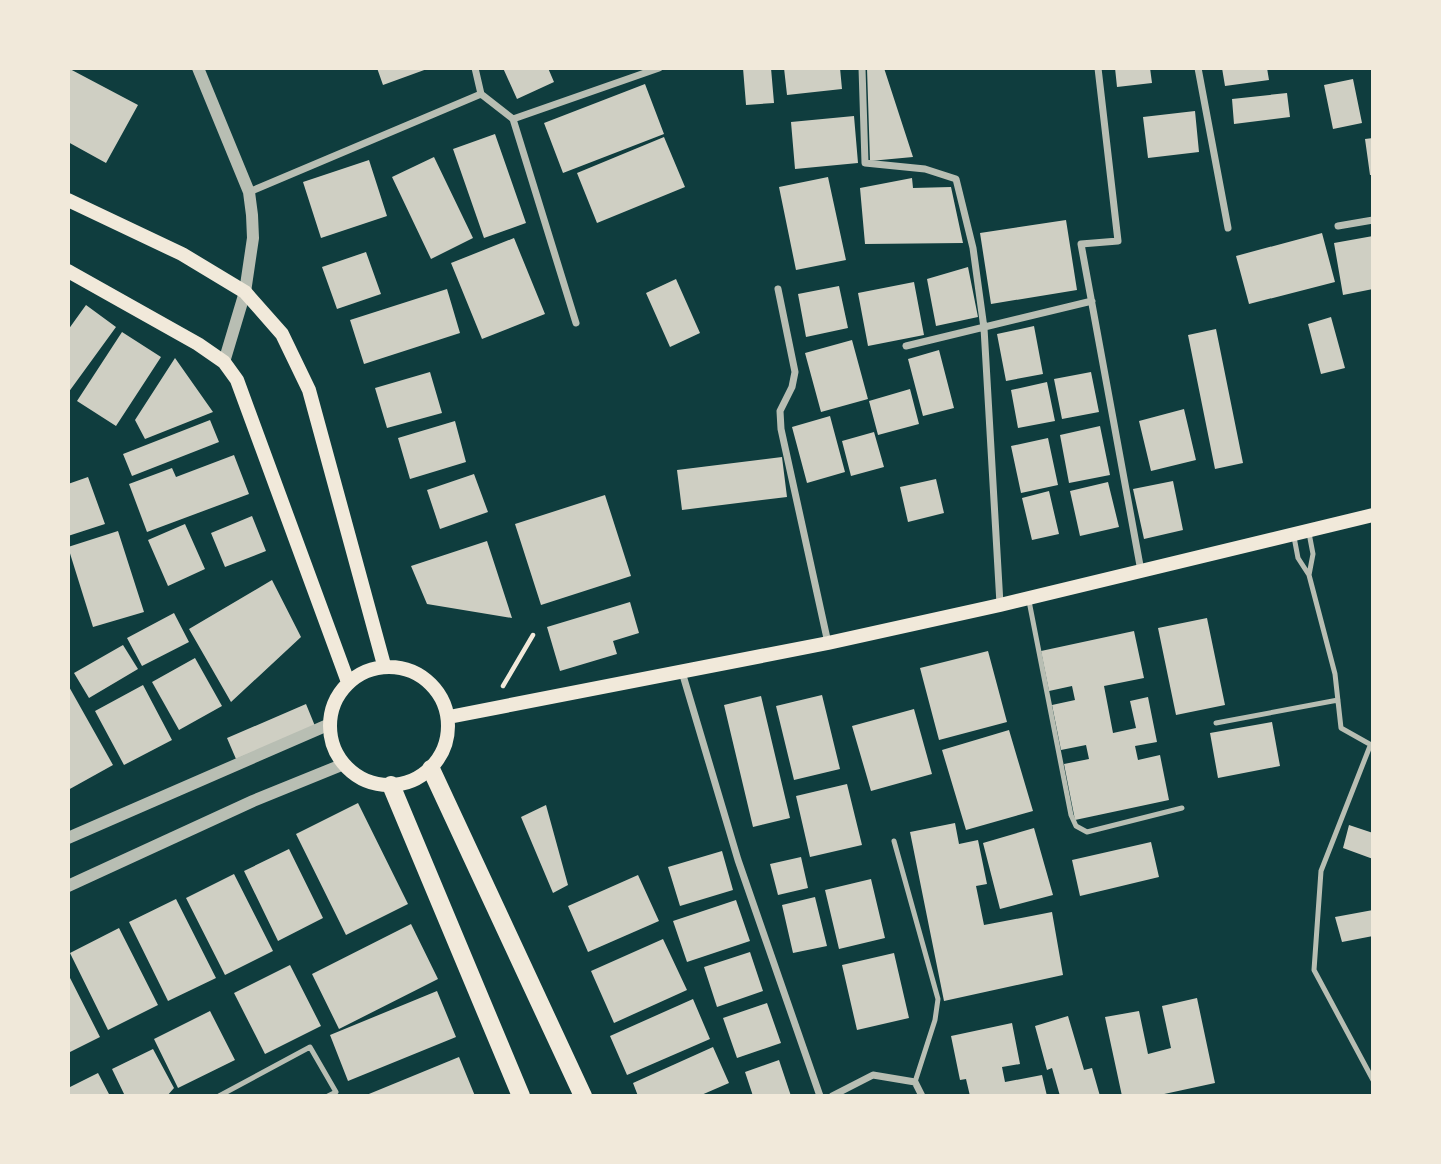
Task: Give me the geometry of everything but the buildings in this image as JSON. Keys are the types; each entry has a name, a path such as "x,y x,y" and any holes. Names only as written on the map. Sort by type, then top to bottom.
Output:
{"main road":[{"path":"68,200 182,254 245,292 282,334 309,390 384,665"},
{"path":"68,271 198,344 223,362 237,380 348,682"},
{"path":"449,717 828,643 1000,605 1373,515"},
{"path":"384,665 405,667 424,676 442,697 449,717 443,752 431,769 412,781 391,785 371,783 350,772 337,755 330,724 332,708 348,682 384,665"},
{"path":"431,769 583,1096"},
{"path":"391,785 521,1096"}],"street":[{"path":"198,68 249,192 253,238 245,292 223,362"},
{"path":"475,68 481,94 513,119 576,323"},
{"path":"513,119 659,68"},
{"path":"862,68 865,163 925,169 956,179 973,247 984,328 1000,605"},
{"path":"1098,68 1118,241 1082,244 1142,571"},
{"path":"1198,68 1228,229"},
{"path":"249,192 481,94"},
{"path":"1338,226 1373,220"},
{"path":"778,289 794,372 792,387 780,411 781,429 828,643"},
{"path":"906,346 1092,301"},
{"path":"682,671 738,860 820,1096"},
{"path":"68,838 330,724"},
{"path":"68,886 253,800 344,764"},
{"path":"832,1096 873,1075 915,1082 922,1096"}],"lane":[{"path":"1309,531 1313,554 1309,575"},
{"path":"1293,534 1298,558 1309,575 1335,674 1341,728 1372,745 1321,871 1314,970 1373,1080"},
{"path":"1029,598 1071,815 1076,825 1087,832 1182,808"},
{"path":"1216,723 1338,700"},
{"path":"894,841 938,999 935,1020 915,1082"},
{"path":"219,1096 310,1047 337,1091 328,1096"}],"path":[{"path":"489,709 533,635"}]}
